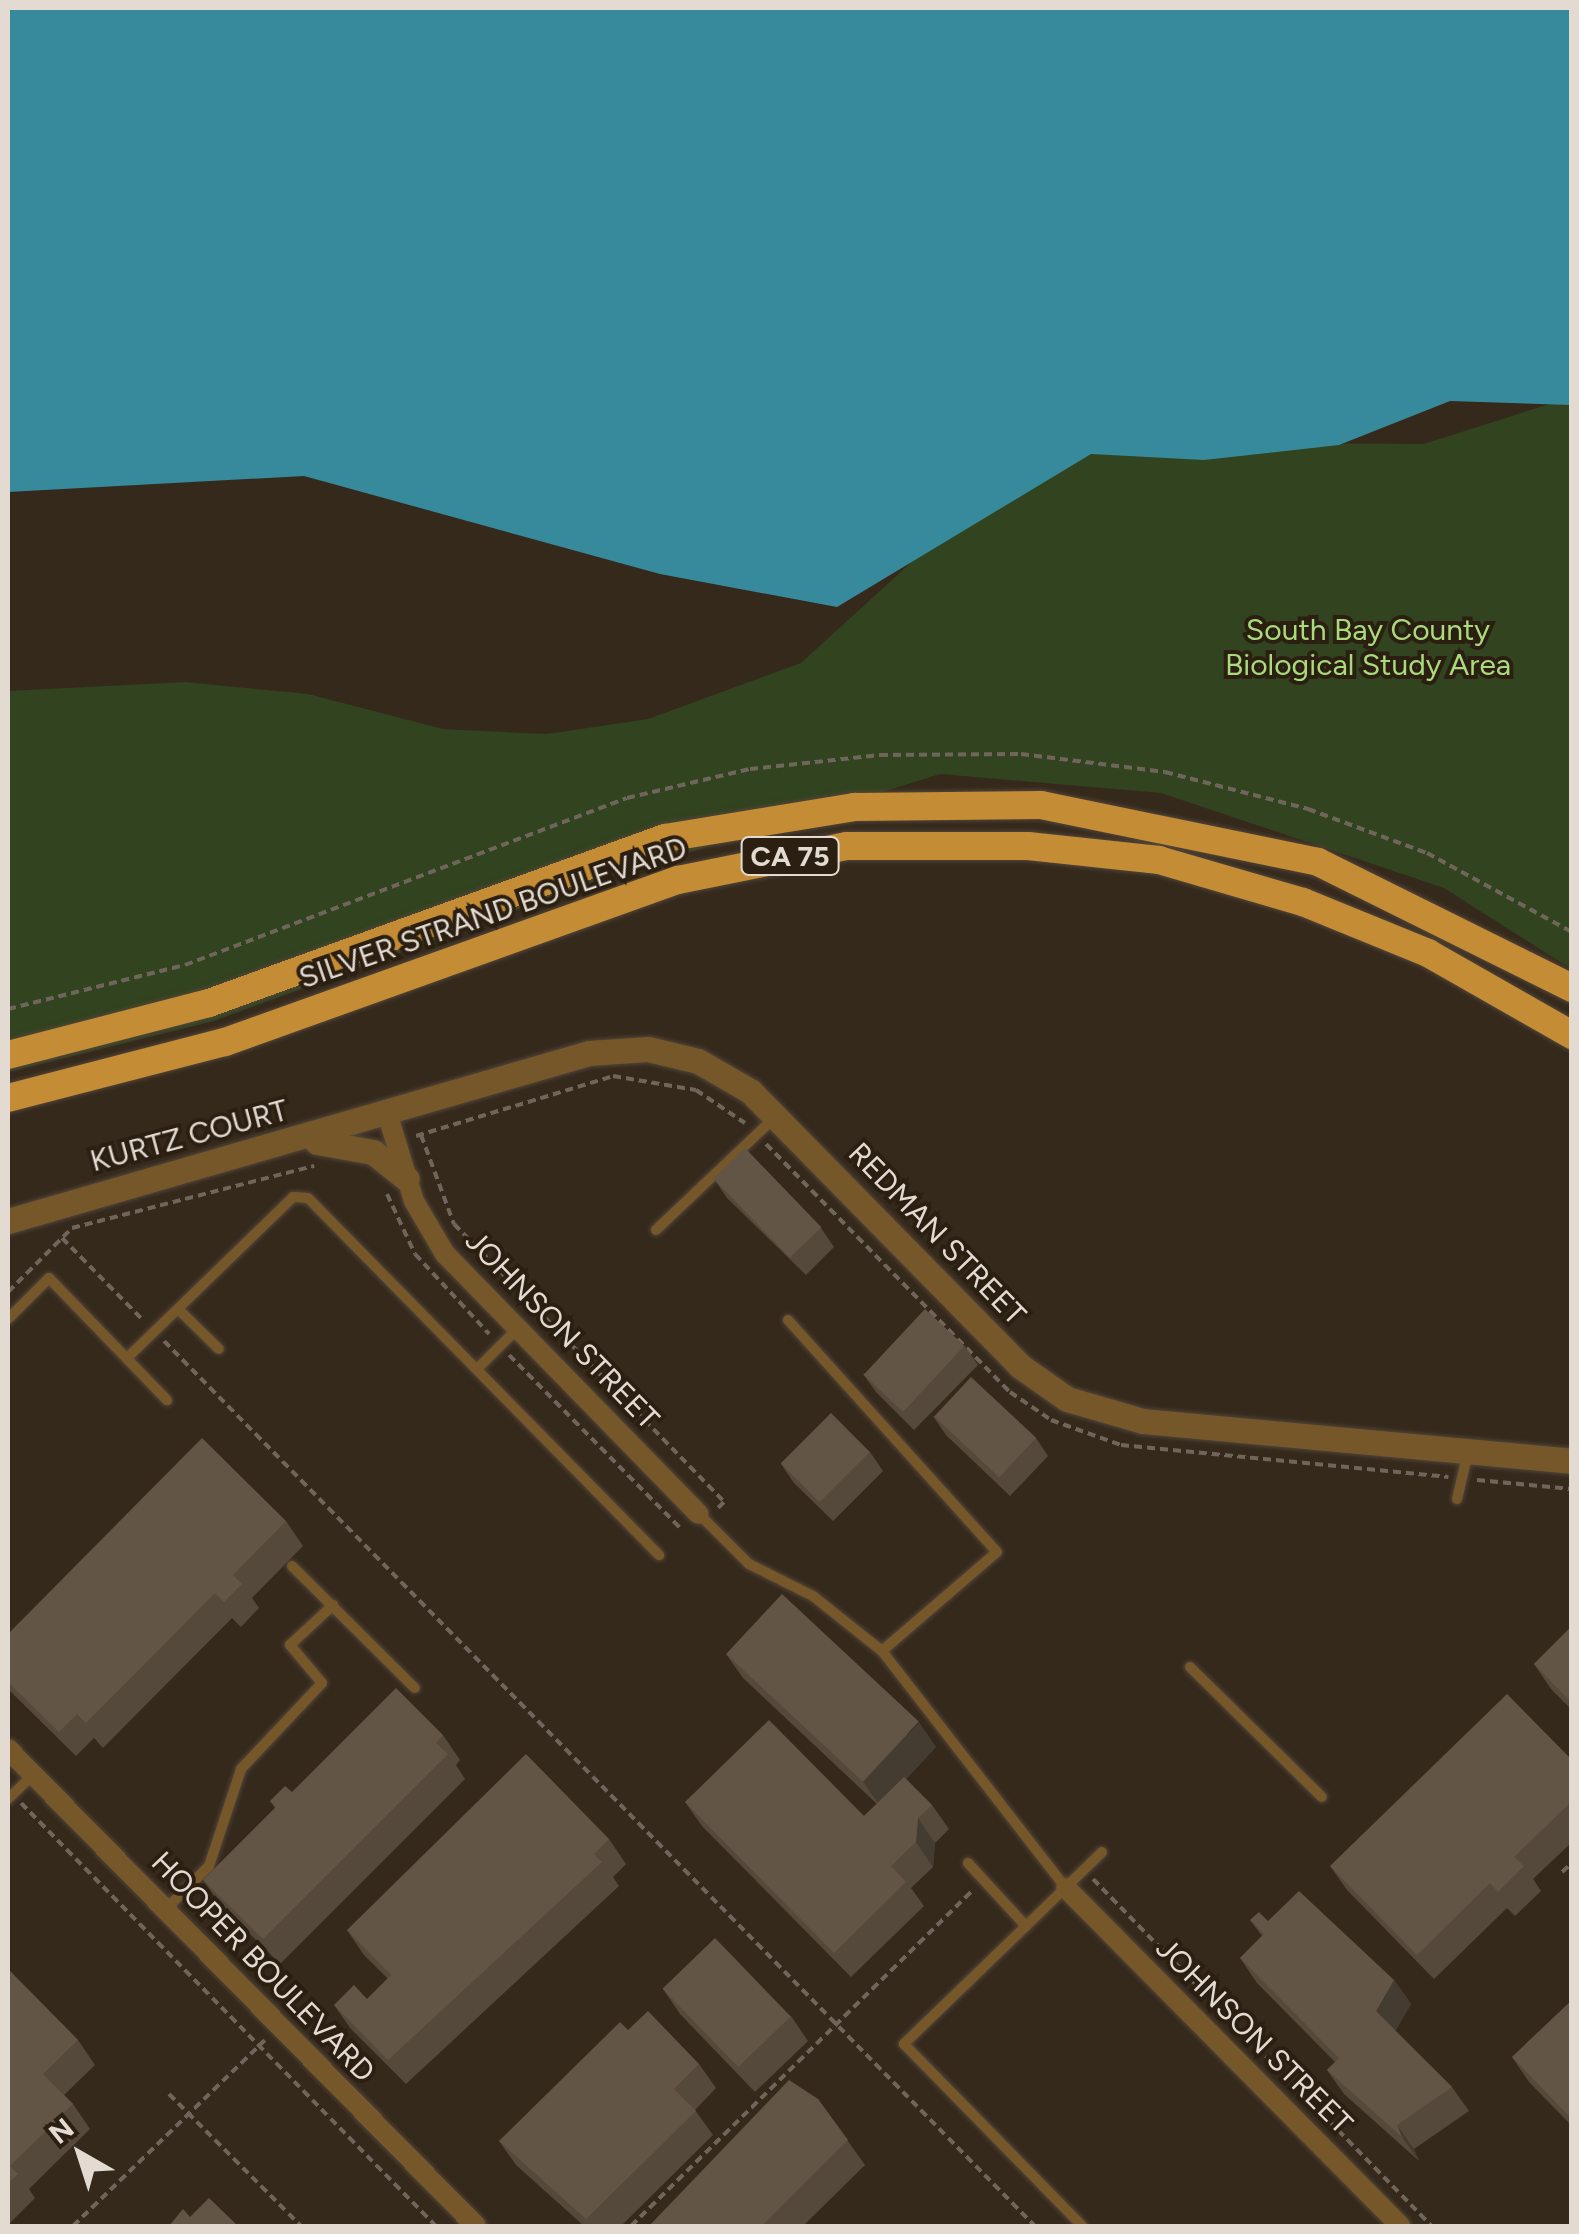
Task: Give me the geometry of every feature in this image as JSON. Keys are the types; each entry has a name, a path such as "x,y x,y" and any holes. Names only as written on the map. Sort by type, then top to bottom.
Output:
{"highway":[{"name":"SILVER STRAND BOULEVARD","path":"8,1055 209,1003 665,838 855,807 1041,806 1300,858 1572,988"},
{"name":"SILVER STRAND BOULEVARD","path":"8,1098 226,1042 678,880 847,846 1028,846 1159,860 1304,902 1428,954 1572,1035"}],"street":[{"name":"REDMAN STREET","path":"388,1116 620,1049 698,1061 776,1116 1020,1366 1067,1399 1143,1422 1572,1462"},
{"name":"KURTZ COURT","path":"8,1221 388,1116"},
{"name":"JOHNSON STREET","path":"388,1116 407,1179 444,1254 703,1518"},
{"path":"258,1152 347,1145 407,1179"},
{"name":"HOOPER BOULEVARD","path":"8,1749 476,2226"},
{"name":"JOHNSON STREET","path":"1066,1888 1400,2226"}],"lane":[{"path":"656,1230 776,1116"},
{"path":"128,1358 294,1198 308,1198 659,1555"},
{"path":"8,1319 49,1278 167,1400"},
{"path":"178,1309 219,1350"},
{"path":"788,1320 997,1552 882,1651"},
{"path":"477,1369 517,1329"},
{"path":"1457,1499 1468,1452"},
{"path":"703,1518 749,1564 814,1596 882,1651 1066,1888"},
{"path":"292,1566 416,1688"},
{"path":"166,1910 209,1866 242,1769 322,1684 290,1645 333,1605"},
{"path":"1190,1667 1322,1797"},
{"path":"10,1797 33,1775"},
{"path":"1082,2226 904,2044 1102,1852"},
{"path":"968,1864 1026,1926"}],"path":[{"path":"421,1135 454,1224 724,1502 703,1518"},
{"path":"8,1292 62,1238 84,1224 333,1166"},
{"path":"62,1238 1035,2226"},
{"path":"1491,1481 1572,1489"},
{"path":"10,1797 436,2226"},
{"path":"1562,1872 1572,1863"},
{"path":"1084,1870 1432,2226"},
{"path":"632,2226 975,1888"},
{"path":"73,2226 269,2036"},
{"path":"169,2094 301,2226"}],"green space":[{"name":"South Bay County Biological Study Area","path":"1571,397 1571,969 1444,888 1161,793 940,774 588,884 214,1021 8,1072 8,691 186,682 308,694 443,729 547,734 648,719 801,663 986,494 1079,442 1424,444"}],"water":[{"path":"8,8 1571,8 1571,405 1450,401 1339,445 1204,460 1091,454 837,607 660,574 304,476 8,492"}],"building":[{"path":"745,1148 821,1227 790,1258 713,1179"},
{"path":"925,1309 964,1346 903,1412 864,1375"},
{"path":"971,1377 1036,1438 999,1477 934,1416"},
{"path":"831,1413 870,1452 820,1502 781,1463"},
{"path":"202,1438 286,1521 233,1575 242,1584 224,1602 215,1593 86,1723 77,1714 59,1732 8,1682 8,1634"},
{"path":"782,1594 919,1722 863,1782 726,1654"},
{"path":"1572,1626 1572,1703 1534,1664"},
{"path":"396,1688 443,1735 436,1743 448,1754 263,1939 203,1880 276,1807 270,1801 285,1786 292,1792"},
{"path":"1507,1694 1572,1760 1572,1801 1514,1857 1524,1866 1498,1892 1490,1883 1417,1955 1330,1866"},
{"path":"769,1720 864,1816 904,1777 932,1805 918,1818 916,1842 891,1866 906,1882 834,1953 685,1802"},
{"path":"526,1754 609,1839 594,1854 602,1862 388,2060 334,2005 354,1985 367,1999 391,1975 347,1930"},
{"path":"1299,1891 1394,1980 1376,2011 1452,2087 1397,2125 1402,2137 1327,2070 1339,2058 1240,1958 1264,1934 1250,1920 1259,1912 1268,1921"},
{"path":"715,1938 791,2016 738,2067 662,1989"},
{"path":"8,1969 78,2040 43,2074 73,2104 10,2166 18,2174 8,2183"},
{"path":"1572,2000 1572,2119 1512,2057"},
{"path":"648,2011 699,2064 674,2089 696,2111 586,2219 499,2141 620,2022 628,2030"},
{"path":"789,2080 818,2099 848,2140 762,2226 649,2226"},
{"path":"209,2198 238,2226 169,2226 183,2209 190,2217"}]}
